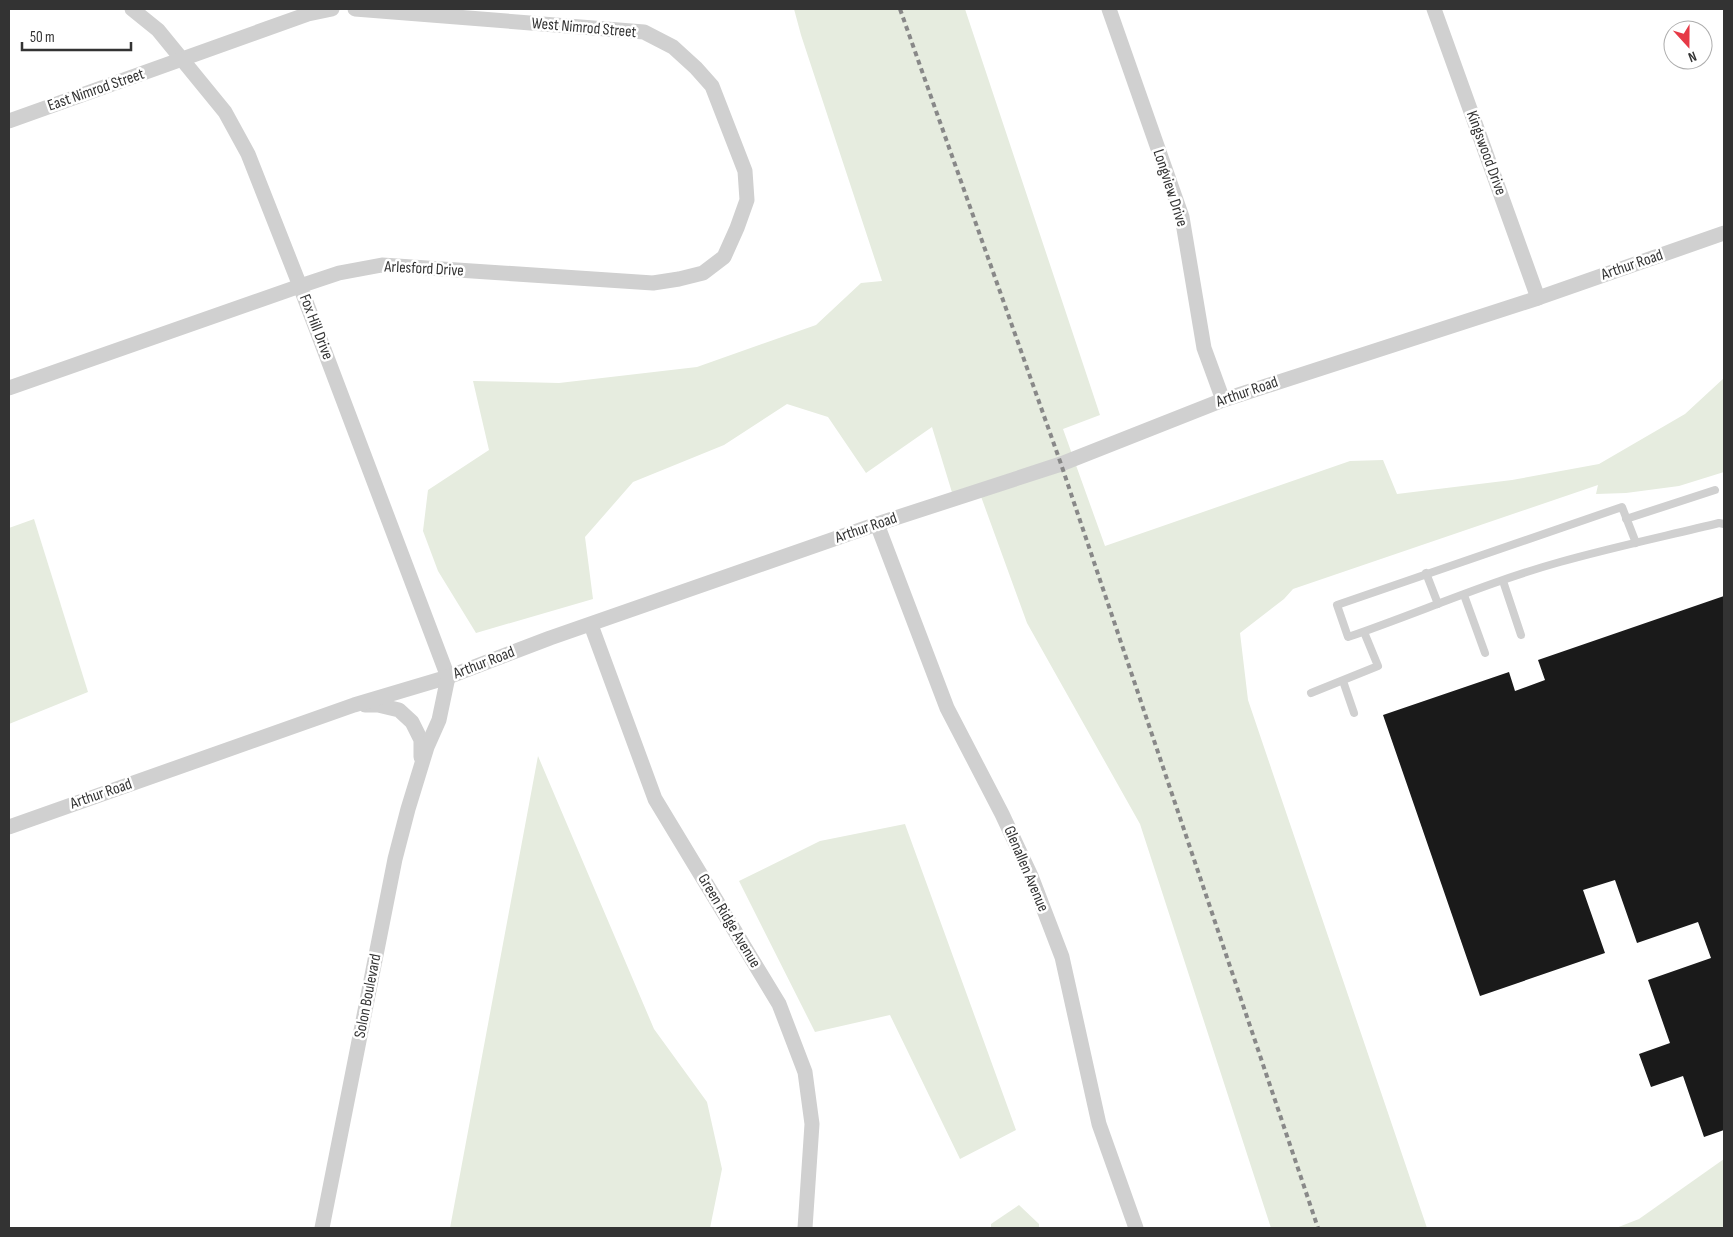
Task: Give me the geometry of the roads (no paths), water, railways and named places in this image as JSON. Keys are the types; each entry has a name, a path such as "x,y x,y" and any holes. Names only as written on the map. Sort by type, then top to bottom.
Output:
{"street":[{"name":"Fox Hill Drive","path":"132,9 158,30 225,112 248,154 440,651 448,677"},
{"path":"183,60 308,14 332,9"},
{"name":"West Nimrod Street","path":"355,9 644,32 673,47 712,86 745,171 746,200 738,228 724,257 703,273 679,279"},
{"name":"Longview Drive","path":"1109,9 1182,217 1204,348 1223,400"},
{"name":"Kingswood Drive","path":"1434,9 1538,298"},
{"name":"East Nimrod Street","path":"9,121 183,60"},
{"name":"Arthur Road","path":"9,827 354,705 448,677 550,638 877,524 1061,464 1223,400 1538,298 1724,233"},
{"name":"Arlesford Drive","path":"9,388 339,273 382,265 653,283 679,279"},
{"name":"Glenallen Avenue","path":"877,524 947,708 1031,876 1062,957 1099,1124 1136,1228"},
{"name":"Green Ridge Avenue","path":"591,625 654,799 779,1004 805,1072 812,1124 805,1228"},
{"name":"Solon Boulevard","path":"322,1228 394,859 421,766 439,720 448,677"},
{"name":"Solon Boulevard","path":"354,705 378,705 399,710 412,722 421,740 421,766"}],"lane":[{"path":"1626,519 1715,490"},
{"path":"1636,543 1622,507 1338,605 1348,637 1559,562 1722,523 1724,515"},
{"path":"1426,574 1438,604"},
{"path":"1502,581 1521,636"},
{"path":"1464,595 1485,652"},
{"path":"1311,694 1378,666 1364,632"},
{"path":"1343,681 1354,713"}],"railway":[{"path":"900,9 1061,464 1318,1228"}]}
